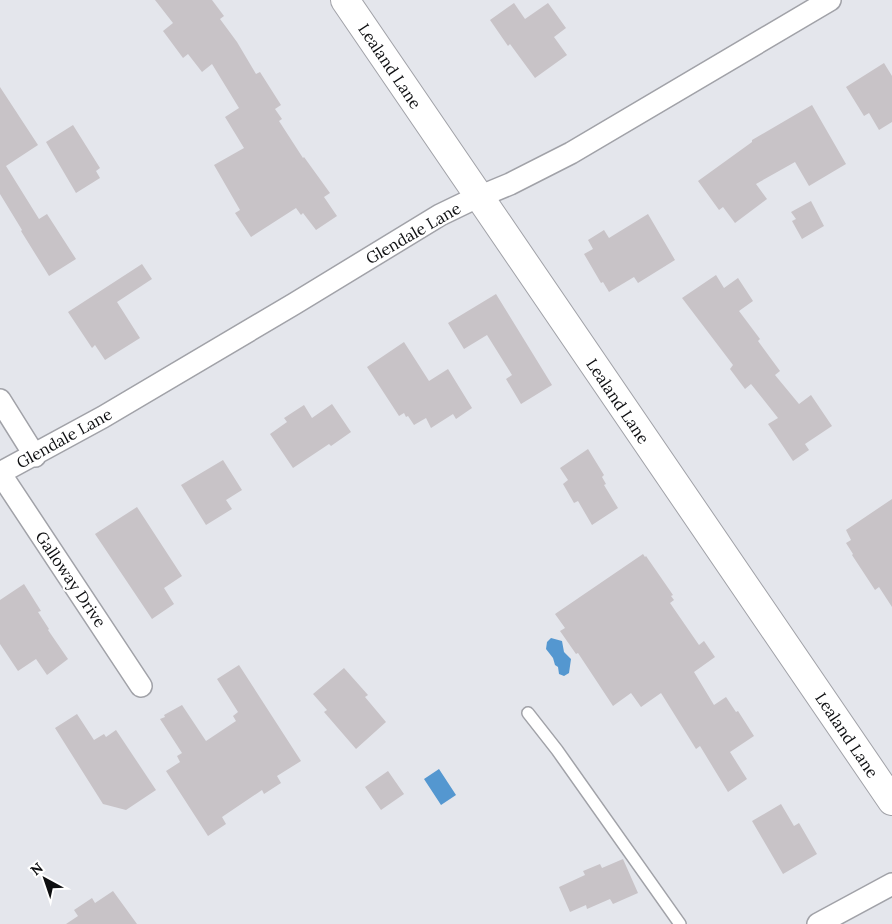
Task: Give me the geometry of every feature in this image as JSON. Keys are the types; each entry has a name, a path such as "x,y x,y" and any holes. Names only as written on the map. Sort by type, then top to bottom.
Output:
{"street":[{"name":"Lealand Lane","path":"345,0 892,801"},
{"name":"Glendale Lane","path":"0,473 35,456 294,304 440,215 532,174 571,153 830,0"},
{"path":"0,400 35,456"},
{"name":"Galloway Drive","path":"0,473 141,686"},
{"path":"818,924 892,884"}],"lane":[{"path":"528,713 557,750 680,924"}],"water":[{"path":"551,638 562,641 564,652 571,659 569,673 564,676 559,674 558,667 546,649 547,642"},
{"path":"439,769 456,795 441,805 424,779"}],"building":[{"path":"155,0 212,0 224,16 220,19 237,42 256,74 260,72 281,105 275,109 282,119 279,121 303,158 330,193 324,197 337,216 316,230 303,213 301,215 296,208 251,237 235,213 240,210 214,165 244,148 225,117 239,108 212,64 202,72 188,54 183,58 163,31 173,23"},
{"path":"514,3 525,19 548,3 566,28 554,37 567,55 535,78 510,44 508,46 490,20"},
{"path":"884,63 892,76 892,122 879,130 869,113 864,116 846,87"},
{"path":"0,87 38,145 6,166 39,219 47,214 76,259 49,276 0,194"},
{"path":"812,105 846,164 809,186 795,162 756,184 767,199 735,223 723,207 719,210 698,181 752,142 752,140"},
{"path":"73,125 100,168 96,171 100,178 76,193 46,142"},
{"path":"811,201 824,226 802,239 792,221 796,219 791,212"},
{"path":"648,214 675,260 638,283 634,277 609,292 603,282 601,283 584,254 593,249 588,240 604,230 609,238"},
{"path":"142,264 152,279 117,302 140,338 105,360 95,345 92,348 68,312"},
{"path":"716,275 724,288 738,278 753,301 739,311 760,339 758,341 780,371 775,375 799,404 811,395 832,426 805,444 809,450 793,461 768,424 778,418 751,384 745,389 730,369 733,365 682,298"},
{"path":"496,294 552,385 521,404 506,379 512,375 487,335 464,349 448,323"},
{"path":"404,342 429,381 448,369 472,408 456,419 453,414 431,428 426,418 414,425 404,413 399,416 367,367"},
{"path":"332,404 351,432 293,468 270,434 287,422 284,418 304,405 312,418"},
{"path":"588,449 604,475 602,477 606,484 604,485 618,508 592,525 578,501 574,503 563,484 568,480 560,468"},
{"path":"223,460 242,490 226,500 232,509 206,525 181,485"},
{"path":"892,499 892,607 879,587 875,590 852,555 846,543 851,540 846,530"},
{"path":"137,507 182,576 164,588 174,604 152,619 95,534"},
{"path":"643,554 673,595 671,596 674,600 670,603 699,645 704,641 715,657 694,672 714,705 726,697 736,712 738,711 754,736 730,752 747,779 728,792 700,746 696,749 661,693 641,707 631,693 613,706 578,653 576,654 560,631 565,628 555,614"},
{"path":"24,584 41,611 38,612 48,630 68,659 47,675 36,659 18,671 0,644 0,600"},
{"path":"239,665 301,761 277,776 281,783 264,794 262,790 222,817 226,824 208,836 166,771 180,762 177,756 182,753 160,719 182,705 206,741 236,721 233,716 238,712 217,679"},
{"path":"344,668 368,695 365,697 386,722 356,749 324,712 327,710 313,694"},
{"path":"77,714 94,740 104,734 106,737 116,730 156,790 126,810 103,804 55,728"},
{"path":"388,771 404,794 381,810 365,787"},
{"path":"781,804 794,826 799,823 817,854 783,874 752,821"},
{"path":"623,859 638,893 613,904 610,899 587,909 586,905 570,912 559,887 585,875 583,871 600,864 602,868"},
{"path":"113,891 137,924 66,924 78,916 74,910 92,898 95,903"}]}
